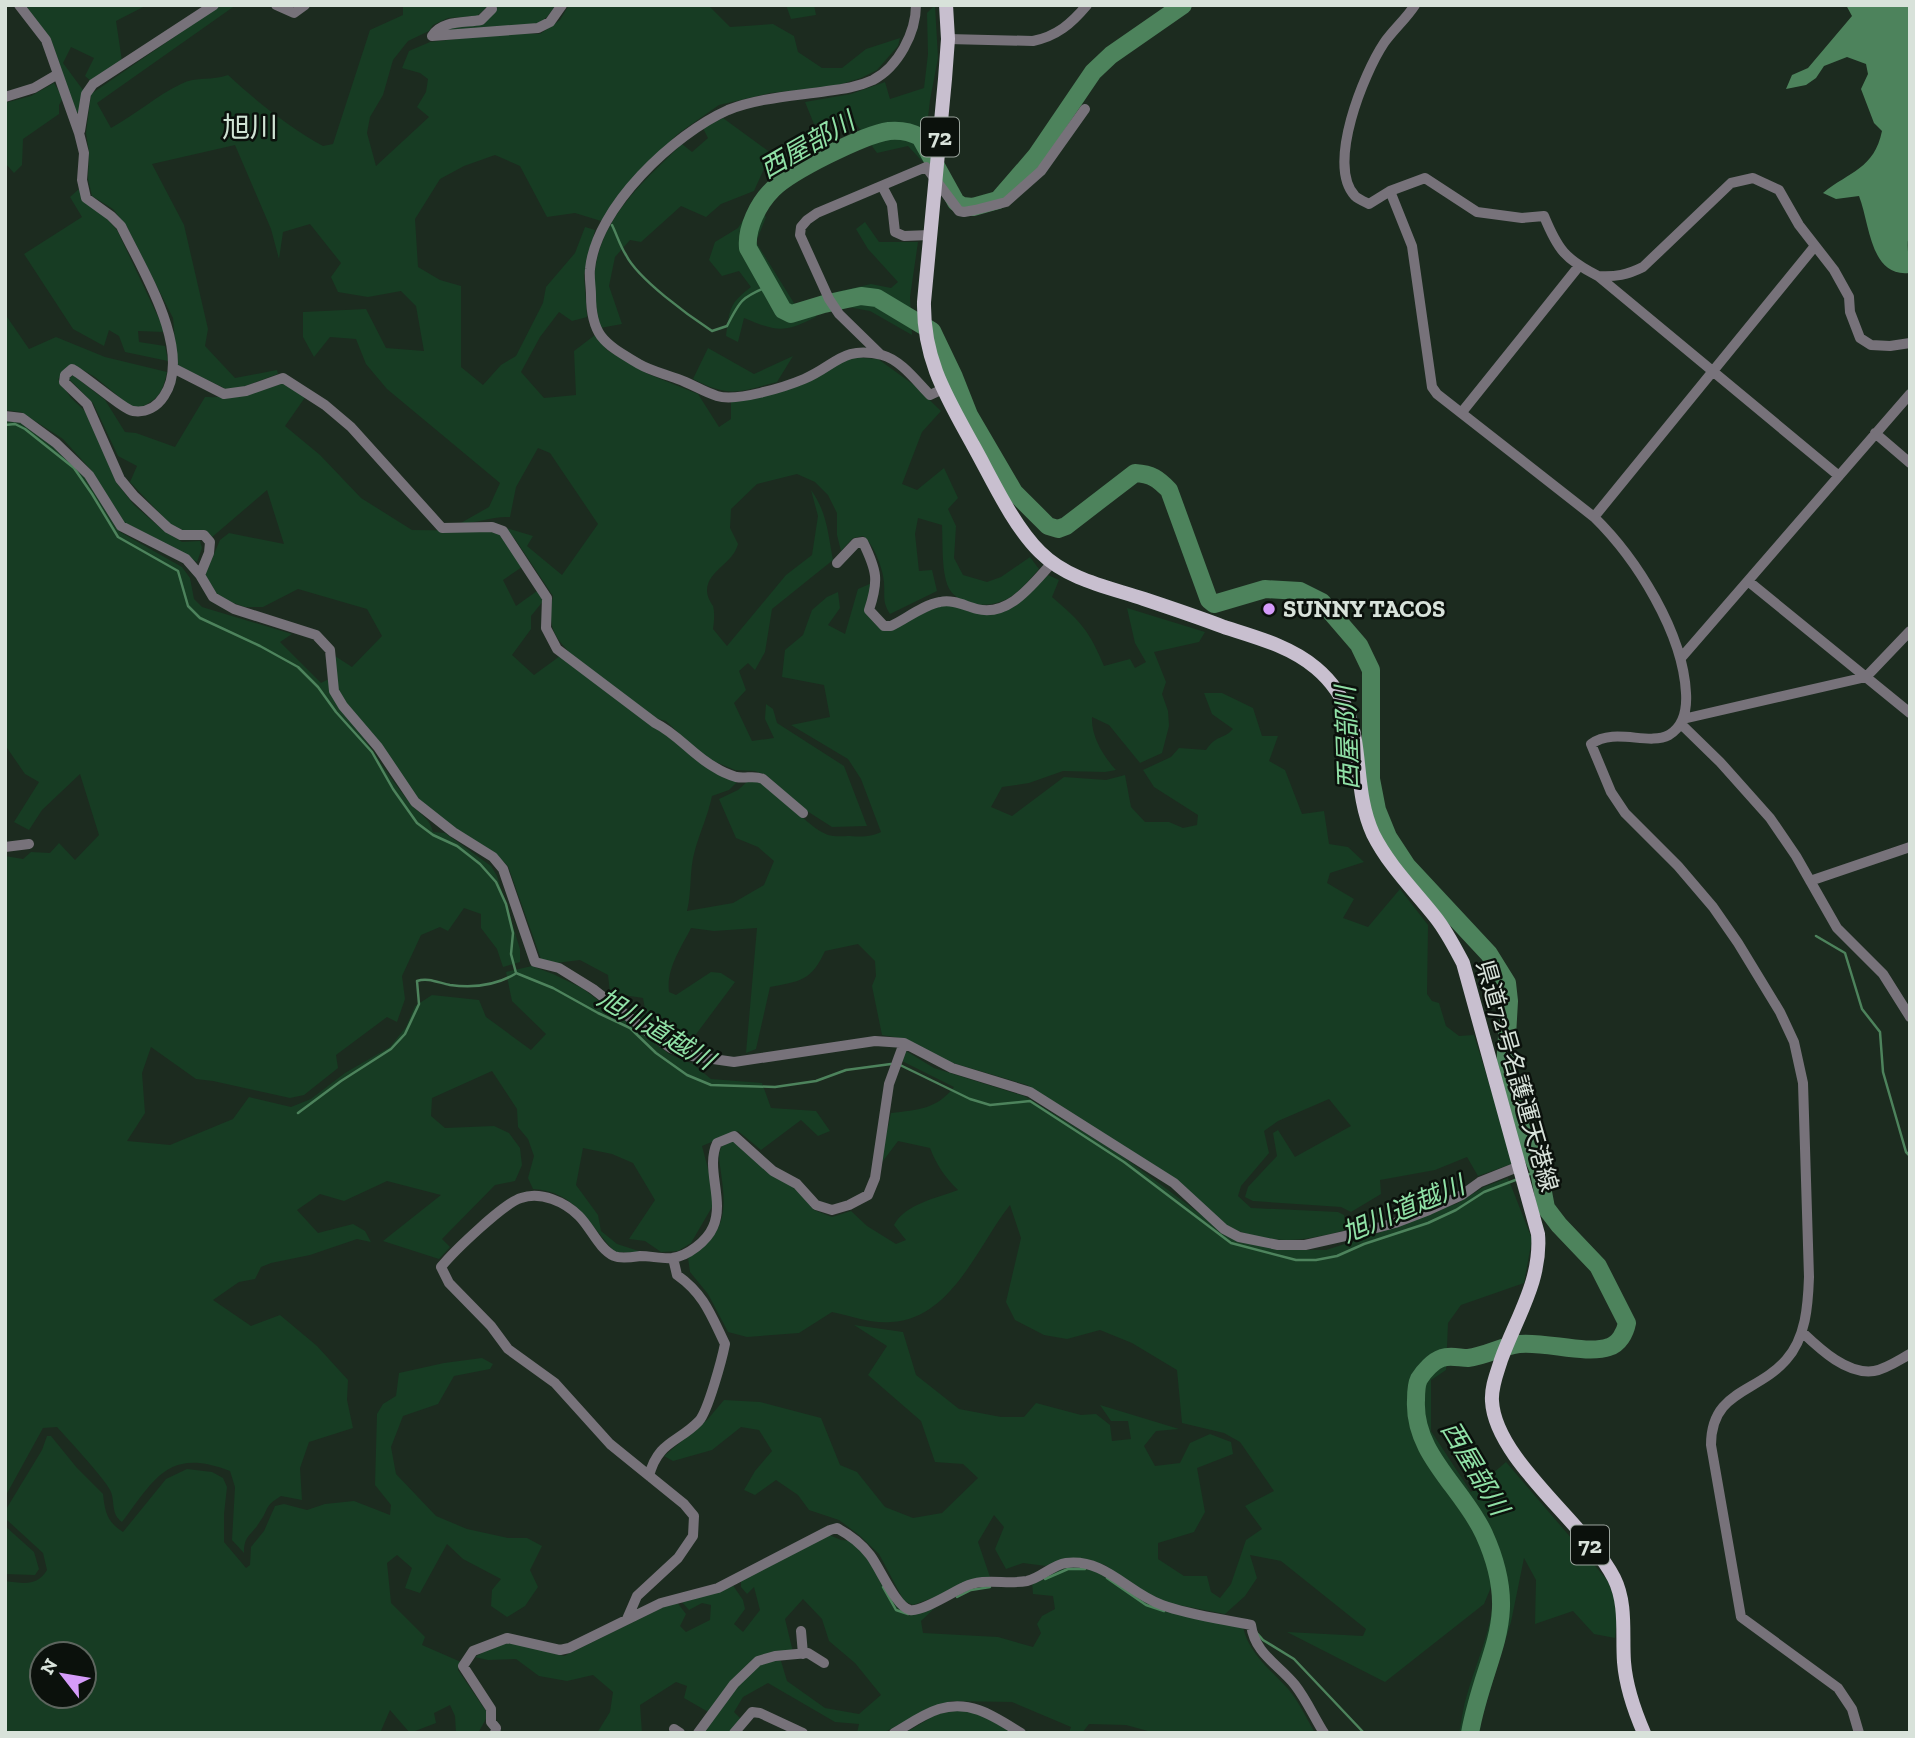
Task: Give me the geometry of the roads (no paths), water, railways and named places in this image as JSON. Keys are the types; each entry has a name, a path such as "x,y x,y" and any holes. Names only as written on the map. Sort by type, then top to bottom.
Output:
{"main road":[{"name":"県道72号名護運天港線","path":"946,5 948,39 925,302 925,336 943,389 999,492 1030,541 1052,563 1091,583 1157,603 1285,649 1315,667 1330,682 1350,718 1363,796 1373,833 1391,865 1443,928 1463,963 1538,1234 1538,1262 1529,1294 1495,1377 1492,1401 1495,1419 1503,1438 1516,1456 1598,1554 1615,1579 1622,1606 1627,1686 1644,1733"}],"street":[{"path":"19,5 46,40 79,133 84,153 82,180 86,198 121,226 167,325 173,368 168,390 160,402 146,411 130,411 72,369 65,375 64,382 88,404 120,479 134,496 168,528 181,534 204,535 210,542 209,553 200,575"},
{"path":"79,133 86,94 93,85 214,5"},
{"path":"276,5 293,13 305,5"},
{"path":"491,5 492,9 481,20 447,24 435,30 432,36 538,28 550,22 562,5"},
{"path":"880,354 849,353 805,379 742,396 719,397 644,367 601,337 591,305 590,268 603,228 619,202 655,162 680,141 705,122 731,109 769,99 858,86 875,79 890,65 906,43 914,26 916,5"},
{"path":"948,39 1032,41 1045,38 1073,22 1087,5"},
{"path":"1415,5 1384,43 1346,130 1344,162 1354,195 1369,204 1390,191 1425,178 1478,212 1522,218 1544,216 1556,245 1580,266 1598,276 1839,475"},
{"path":"5,97 34,88 58,74"},
{"path":"943,389 930,395 903,368 880,354 839,314 804,248 800,235 801,227 817,213 926,167 959,211 975,211 1006,202 1041,171 1085,109"},
{"path":"1598,276 1616,277 1643,267 1731,183 1753,177 1779,190 1799,225 1834,271 1849,297 1850,312 1860,338 1871,345 1910,343"},
{"path":"883,186 892,205 895,232 904,236 930,236"},
{"path":"1390,191 1412,246 1432,387 1437,394 1594,517 1615,538 1666,617 1681,658 1687,706 1682,722"},
{"path":"1594,517 1815,246"},
{"path":"1462,412 1580,266"},
{"path":"173,368 224,394 246,391 283,378 351,427 442,528 492,527 503,531 547,598 546,628 557,649 665,728 696,756 718,770 738,778 757,776 763,779 803,813"},
{"path":"1681,658 1910,394"},
{"path":"5,416 22,418 56,443 89,475 121,526 186,559 200,575 213,597 234,609 316,635 330,650 334,691 343,706 378,747 415,802 453,832 493,857 503,869 536,962 558,968 593,989 671,1048 692,1056 734,1062 875,1041 904,1043 951,1068 1030,1092 1174,1182 1224,1229 1239,1237 1278,1245 1305,1245 1395,1223 1462,1195 1480,1182 1522,1175"},
{"path":"1875,433 1910,463"},
{"path":"837,563 856,543 863,542 871,557 877,583 869,610 884,626 898,622 937,602 949,601 988,611 1006,606 1018,598 1052,563"},
{"path":"1748,581 1910,713"},
{"path":"1859,1733 1852,1709 1838,1688 1741,1617 1711,1446 1713,1422 1723,1406 1788,1359 1802,1332 1808,1305 1803,1083 1794,1042 1780,1012 1713,907 1678,866 1625,813 1611,792 1591,744 1602,737 1667,736 1682,722 1866,677 1910,631"},
{"path":"1682,722 1770,818 1837,928 1882,974 1908,1009"},
{"path":"5,847 29,844"},
{"path":"1810,881 1910,847"},
{"path":"627,1619 637,1597 678,1558 693,1536 694,1516 610,1444 555,1383 508,1349 491,1326 449,1283 441,1266 457,1248 515,1200 531,1196 547,1196 577,1214 605,1249 616,1257 673,1258 696,1248 713,1226 716,1187 712,1154 717,1143 734,1136 773,1171 797,1184 816,1205 832,1210 849,1205 868,1195 875,1178 889,1084 904,1043"},
{"path":"649,1476 653,1460 671,1441 699,1421 708,1406 725,1344 701,1296 693,1286 677,1275 673,1258"},
{"path":"1802,1332 1822,1351 1852,1369 1874,1371 1910,1354"},
{"path":"484,1733 493,1727 491,1709 463,1667 473,1651 508,1638 560,1650 569,1648 660,1602 718,1588 837,1528 851,1535 869,1553 883,1573 899,1605 910,1610 920,1609 967,1585 987,1581 1027,1581 1064,1563 1087,1564 1102,1568 1141,1596 1162,1606 1251,1625 1252,1636 1264,1657 1295,1685 1324,1733"},
{"path":"801,1631 803,1654"},
{"path":"698,1733 734,1684 758,1661 775,1656 808,1653 824,1663"},
{"path":"894,1733 938,1709 962,1706 977,1708 1021,1733"},
{"path":"734,1733 752,1712 760,1713 803,1733"}],"waterway":[{"name":"西屋部川","path":"1183,5 1111,55 1093,72 1036,156 998,200 973,207 962,206 956,202 920,137 889,131 862,139 828,155 773,189 754,217 748,248 783,310 791,314 861,296 877,298 932,331 969,415 1014,492 1048,526 1058,529 1066,526 1135,473 1150,476 1169,490 1209,600 1214,604 1265,589 1300,591 1322,602 1359,645 1371,670 1371,779 1377,810 1388,837 1407,866 1489,954 1507,983 1509,1001 1505,1071 1525,1139 1539,1171 1546,1208 1598,1266 1627,1323 1621,1338 1609,1347 1577,1349 1519,1344 1475,1357 1445,1357 1432,1364 1418,1381 1417,1419 1422,1437 1484,1534 1495,1564 1500,1590 1501,1613 1497,1635 1470,1733"},
{"path":"612,225 624,252 641,275 678,307 712,331 727,326 743,300 769,286"},
{"name":"旭川道越川","path":"5,425 15,424 25,429 74,468 118,537 178,571 188,606 200,618 298,667 318,687 336,712 372,752 417,823 433,835 457,846 480,864 496,882 506,904 513,933 511,954 516,973 553,988 630,1028 656,1053 687,1075 711,1085 775,1087 816,1081 846,1070 891,1064"},
{"path":"1816,936 1845,953 1862,1009 1880,1032 1883,1072 1906,1152 1910,1156"},
{"path":"298,1113 391,1049 405,1034 419,1004 417,981 475,986 492,984 515,974"},
{"name":"旭川道越川","path":"898,1064 970,1099 990,1105 1030,1101 1124,1162 1231,1243 1296,1260 1337,1256 1428,1223 1456,1210 1484,1192 1518,1179"},
{"name":"旭川道越川","path":"1527,1175 1539,1171"},
{"path":"1045,1579 1068,1569 1085,1569"},
{"path":"1107,1578 1146,1605 1164,1611"},
{"path":"883,1587 896,1610 908,1614"},
{"path":"957,1597 971,1590 990,1587"},
{"path":"1256,1632 1263,1640 1294,1659 1364,1733"}],"place":[{"name":"SUNNY TACOS","path":"1269,609"}],"district":[{"name":"旭川","path":"250,127"}]}
